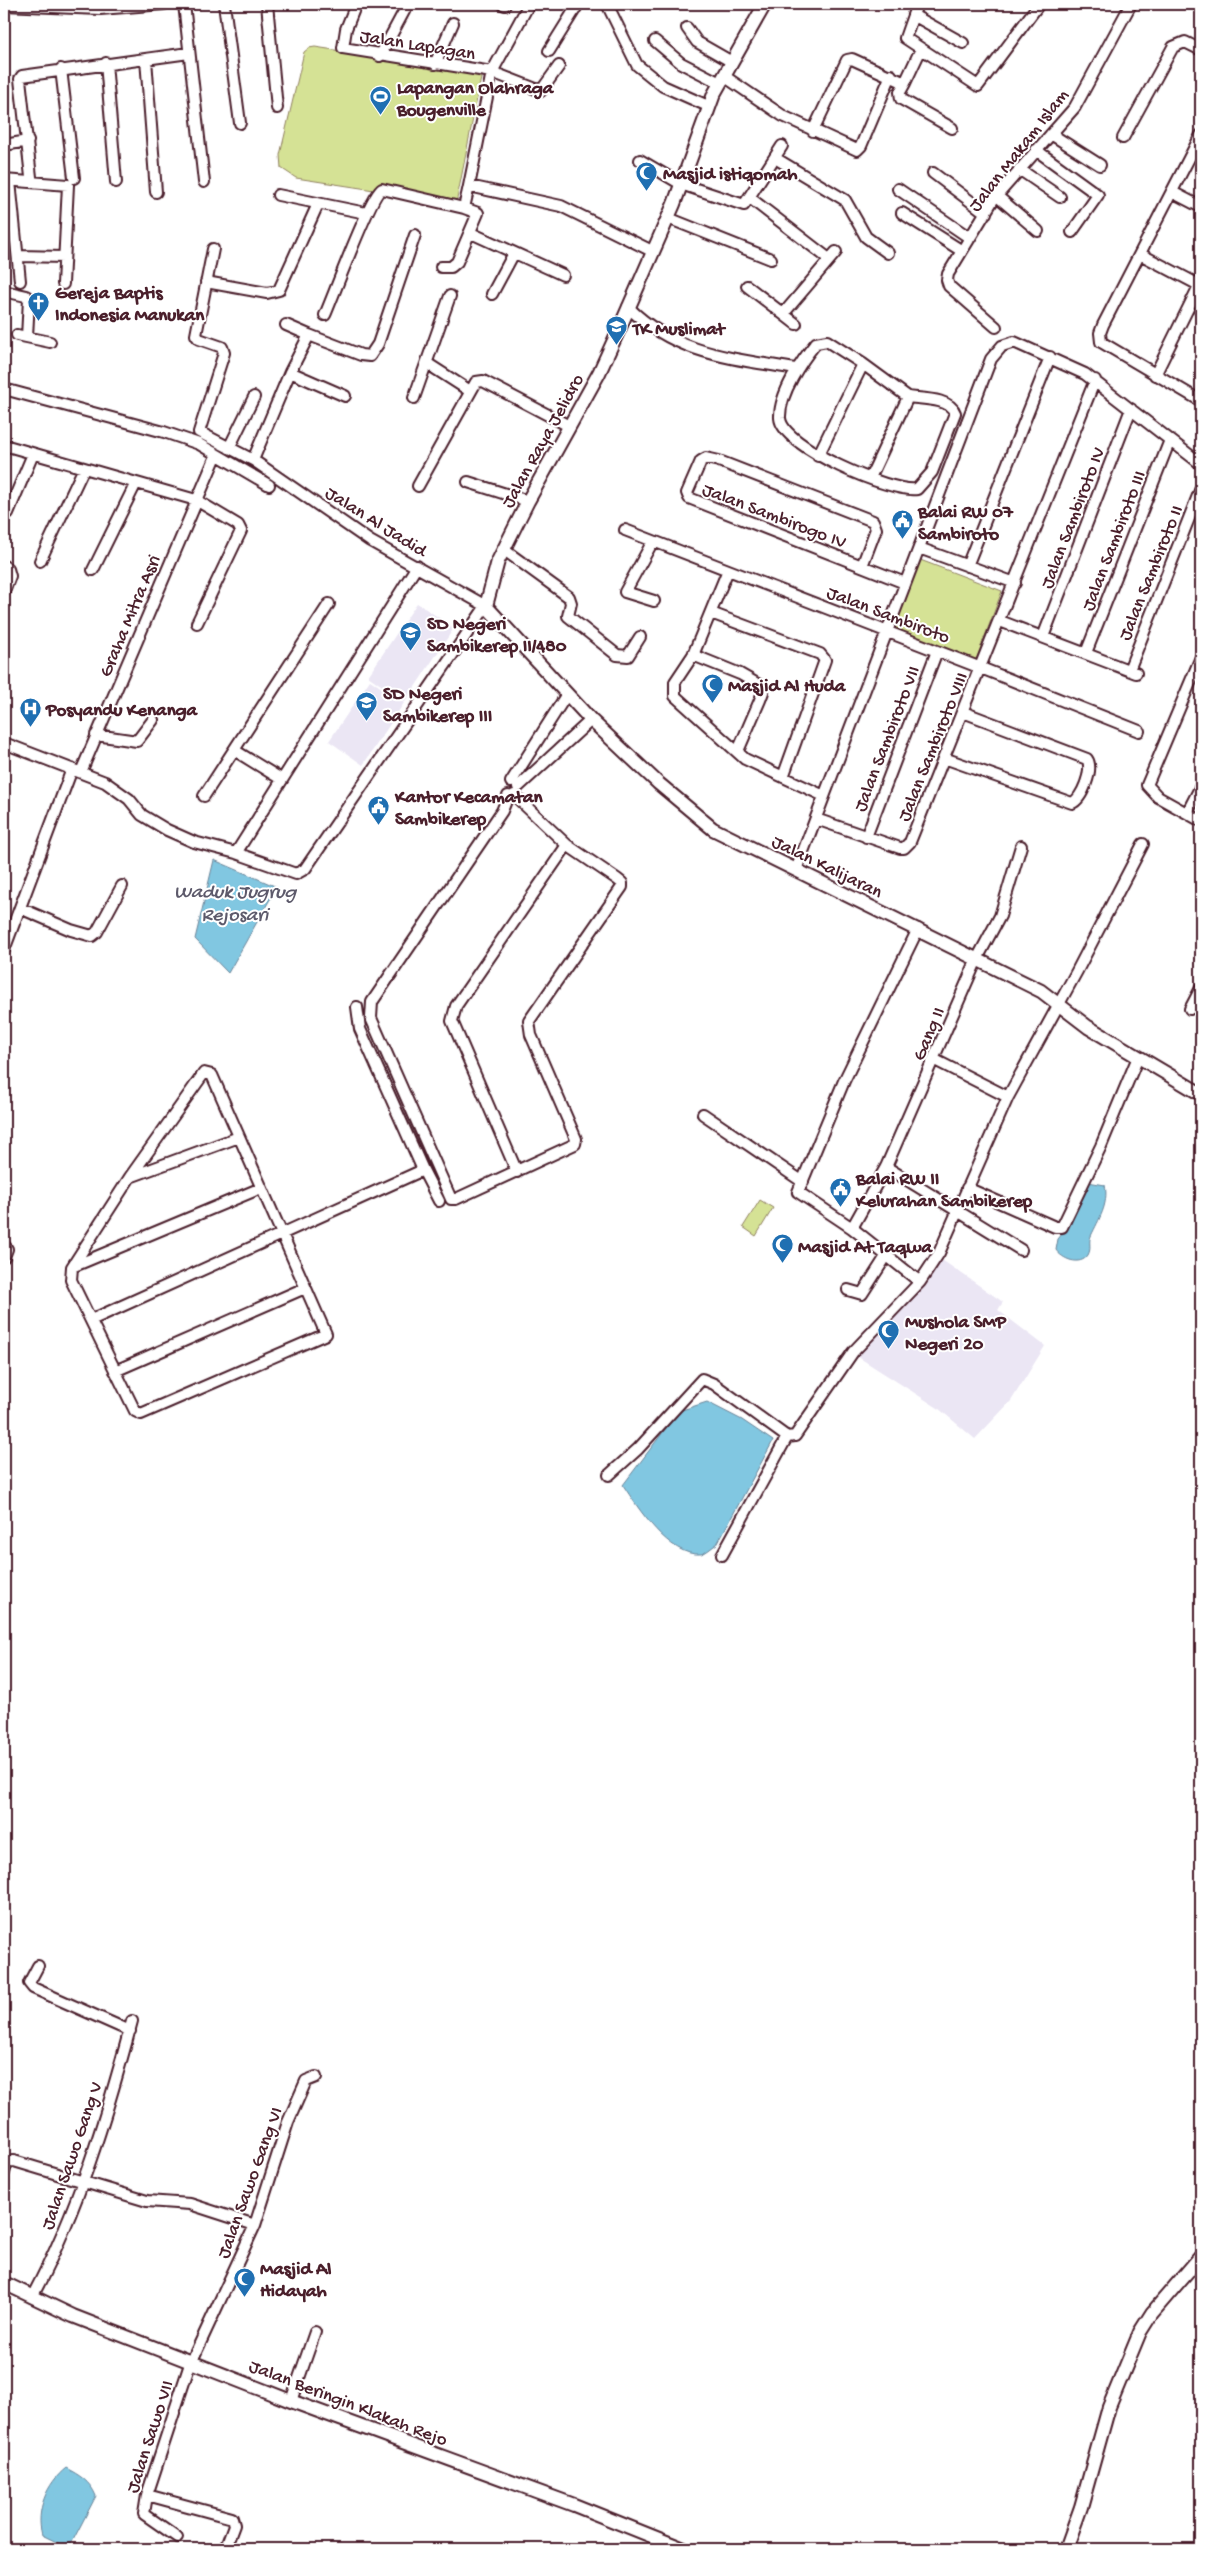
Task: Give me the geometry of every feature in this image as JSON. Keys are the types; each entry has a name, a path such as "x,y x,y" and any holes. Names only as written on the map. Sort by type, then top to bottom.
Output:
{"street":[{"path":"5,5 58,5 100,9 164,4"},
{"path":"184,4 204,182"},
{"path":"224,4 240,123"},
{"path":"267,4 277,108"},
{"name":"Jalan Lapagan","path":"356,4 346,29 342,48 380,56 492,72 464,208"},
{"path":"380,56 408,4"},
{"path":"529,4 492,72 534,90 541,91 559,66"},
{"path":"606,4 637,65 658,84 708,106"},
{"name":"Jalan Raya Jelidro","path":"236,853 294,874 305,869 486,606 498,561 528,501 599,373 668,218 708,106 765,4"},
{"path":"917,4 904,35 906,40 980,88 1038,4"},
{"name":"Jalan Makam Islam","path":"996,327 950,286 946,280 962,250 997,196 1075,107 1131,4"},
{"path":"549,51 576,5"},
{"path":"913,15 963,43"},
{"path":"435,64 453,23"},
{"path":"687,28 697,42 732,62"},
{"path":"655,41 681,63 722,80 784,116 852,149 859,149 891,76"},
{"path":"1123,138 1173,47 1185,42 1201,50"},
{"path":"922,49 900,92 901,99 952,128"},
{"path":"31,176 20,79 22,76 189,52"},
{"path":"146,58 156,192"},
{"path":"813,130 847,60 855,60 905,83"},
{"path":"106,63 116,182"},
{"path":"61,69 74,178"},
{"path":"1051,134 1100,165"},
{"path":"1201,135 1100,333 1101,342 1201,401"},
{"path":"4,144 28,141"},
{"path":"640,160 681,184 744,205 782,146"},
{"path":"1036,150 1098,195 1072,232"},
{"path":"775,158 845,200 866,236 888,253"},
{"path":"1019,169 1060,197"},
{"path":"933,174 986,213"},
{"path":"20,281 19,256 7,180 68,185 63,284"},
{"path":"468,186 561,206 652,251"},
{"path":"325,315 366,213 378,191 382,189 478,213 457,262 451,267 441,268"},
{"path":"898,189 970,238"},
{"path":"1172,192 1201,207"},
{"path":"278,195 366,213"},
{"path":"997,196 1038,231"},
{"path":"750,198 833,255 784,313"},
{"path":"213,249 206,282 267,293 279,290 318,204"},
{"path":"902,213 962,250"},
{"path":"668,218 771,259"},
{"path":"470,233 563,275"},
{"path":"286,325 361,355 373,354 415,234"},
{"path":"492,294 514,253"},
{"path":"1140,254 1201,285 1155,375"},
{"path":"19,256 64,257"},
{"name":"Jalan Al Jadid","path":"206,282 196,336 199,339 222,346 224,353 198,432 253,460 370,541 486,606"},
{"path":"747,286 796,324"},
{"path":"4,291 26,296 29,299 27,337"},
{"path":"414,398 428,364 450,296"},
{"path":"628,307 648,326 685,346 732,359 796,369"},
{"path":"17,335 50,342"},
{"path":"253,460 290,372 309,335"},
{"path":"822,341 833,344 863,364 908,397 946,404 953,408 955,413 932,472 925,481 913,490 898,488 870,478 818,456 791,435 780,420 796,369 816,343 822,341"},
{"path":"796,870 991,359 1002,346 1010,342 1050,357 1095,380 1201,464"},
{"path":"967,566 1050,357"},
{"path":"428,364 470,390"},
{"path":"818,456 863,364"},
{"path":"290,372 345,396"},
{"name":"Jalan Sambiroto VIII","path":"866,837 904,848 912,837 1015,584 1095,380"},
{"path":"418,486 476,382 483,381 569,426"},
{"path":"4,389 164,432 199,444 216,456 269,485"},
{"path":"229,448 254,397"},
{"path":"870,478 908,397"},
{"name":"Jalan Sambiroto IV","path":"1044,637 1131,409"},
{"name":"Jalan Sambiroto III","path":"1086,653 1170,440"},
{"path":"4,445 196,500 241,528 197,623"},
{"path":"8,513 33,454"},
{"name":"Graha Mitra Asri","path":"4,950 77,770 96,735 216,456"},
{"name":"Jalan Sambirogo IV","path":"862,566 876,529 875,522 719,461 706,458 701,461 687,493 688,498 905,583"},
{"path":"40,561 84,468"},
{"path":"93,570 136,482"},
{"path":"468,482 528,501"},
{"name":"Jalan Sambiroto II","path":"1000,621 1132,671 1201,488"},
{"name":"Jalan Sambiroto","path":"625,530 938,651 1139,732"},
{"path":"653,541 625,592 654,601"},
{"path":"918,548 1015,584"},
{"path":"504,549 569,597 571,603 568,616 617,655 628,656 640,637"},
{"path":"4,566 8,569 10,576 4,592"},
{"path":"4,743 77,770 118,790 142,815 158,825 194,842 236,853 417,566"},
{"path":"728,570 693,655 678,675 674,690 675,696 754,764 824,796"},
{"path":"204,796 329,604"},
{"name":"Jalan Kalijaran","path":"486,606 591,720 705,823 725,836 918,929 1041,992 1088,1027 1201,1094"},
{"path":"711,613 820,654 823,657 824,665 783,777"},
{"name":"Jalan Sambiroto VII","path":"866,837 938,651"},
{"path":"693,655 740,674 761,686 763,692 738,751"},
{"path":"1201,657 1148,781 1149,789 1158,797 1201,821"},
{"path":"513,790 567,845 618,879 622,887 529,1022 531,1034 576,1139 575,1144 517,1172 456,1199 451,1199 448,1196 372,1018 372,1002 502,811 513,790 567,694"},
{"path":"944,758 1072,803 1078,800 1090,771 1090,764 1087,759 963,712"},
{"path":"96,735 137,741 153,720"},
{"path":"513,790 591,720"},
{"path":"234,750 282,779"},
{"path":"1187,813 1201,786"},
{"path":"816,819 866,837"},
{"path":"609,1475 638,1449 702,1379 714,1384 787,1437 795,1436 853,1352 920,1282 939,1253 1008,1097 1059,1005 1143,844"},
{"path":"517,1172 452,1021 452,1015 456,1006 567,845"},
{"name":"Gang II","path":"852,1228 886,1167 935,1060 977,959 1000,916 1020,846"},
{"path":"20,908 71,930 92,936 97,932 122,886"},
{"path":"918,929 844,1081 798,1192 852,1228 920,1282"},
{"path":"1190,1009 1201,988"},
{"path":"357,1007 360,1029 388,1094 439,1201"},
{"path":"967,1188 1055,1227 1062,1227 1101,1146 1138,1057"},
{"path":"935,1060 1008,1097"},
{"path":"204,1073 212,1075 239,1137 326,1334 141,1414 135,1411 71,1280 72,1267 130,1177 204,1073"},
{"path":"388,1094 402,1088"},
{"path":"702,1114 803,1182"},
{"path":"130,1177 239,1137"},
{"path":"886,1167 1021,1250"},
{"path":"91,1320 423,1170"},
{"path":"72,1267 261,1188"},
{"path":"848,1290 862,1294 888,1255"},
{"path":"115,1371 305,1288"},
{"path":"722,1555 787,1437"},
{"name":"Jalan Sawo Gang V","path":"32,2297 52,2258 84,2181 131,2026 33,1988 29,1983 38,1966"},
{"name":"Jalan Sawo Gang VI","path":"191,2360 255,2225 298,2097 306,2081 316,2077"},
{"path":"4,2172 7,2162 11,2161 147,2201 200,2207 255,2225"},
{"path":"1066,2549 1081,2507 1109,2407 1140,2332 1152,2313 1198,2259"},
{"name":"Jalan Beringin Klakah Rejo","path":"4,2283 72,2316 191,2360 291,2401 574,2505 684,2549"},
{"path":"291,2401 315,2332"},
{"name":"Jalan Sawo VII","path":"177,2537 144,2514 147,2495 191,2360"},
{"path":"147,2495 232,2518 234,2525 225,2549"}],"shaded area":[{"name":"SD Negeri Sambikerep II/480","path":"417,603 454,628 405,702 368,676"},
{"name":"SD Negeri Sambikerep III","path":"370,680 404,703 363,765 329,741"},
{"path":"939,1258 1003,1302 998,1310 1045,1346 1011,1401 975,1439 938,1408 855,1355"}],"green space":[{"name":"Lapangan Olahraga Bougenville","path":"315,47 466,70 481,78 457,199 452,202 296,178 281,168 280,155 304,52 309,48"},
{"path":"915,558 1002,591 974,665 887,632"},
{"path":"760,1200 773,1208 756,1236 743,1227"}],"water":[{"name":"Waduk Jugrug Rejosari","path":"214,860 277,887 228,973 195,939"},
{"path":"1088,1182 1105,1185 1106,1199 1090,1238 1088,1255 1085,1259 1076,1261 1067,1259 1056,1250 1058,1239 1067,1228 1084,1185"},
{"path":"707,1402 742,1420 773,1441 717,1544 701,1554 689,1553 677,1548 666,1540 646,1518 623,1485 679,1411"},
{"path":"66,2468 87,2482 96,2496 69,2548 42,2535 40,2526 42,2507 48,2489"}],"place":[{"name":"Lapangan Olahraga Bougenville","path":"381,116"},
{"name":"Masjid istiqomah","path":"647,191"},
{"name":"Gereja Baptis Indonesia Manukan","path":"39,321"},
{"name":"TK Muslimat","path":"617,346"},
{"name":"Balai RW 07 Sambiroto","path":"902,540"},
{"name":"SD Negeri Sambikerep II/480","path":"411,652"},
{"name":"Masjid Al Huda","path":"712,703"},
{"name":"SD Negeri Sambikerep III","path":"367,722"},
{"name":"Posyandu Kenanga","path":"30,727"},
{"name":"Kantor Kecamatan Sambikerep","path":"379,825"},
{"name":"Balai RW II Kelurahan Sambikerep","path":"840,1207"},
{"name":"Masjid At Taqwa","path":"782,1264"},
{"name":"Mushola SMP Negeri 20","path":"889,1350"},
{"name":"Masjid Al Hidayah","path":"244,2297"}]}
